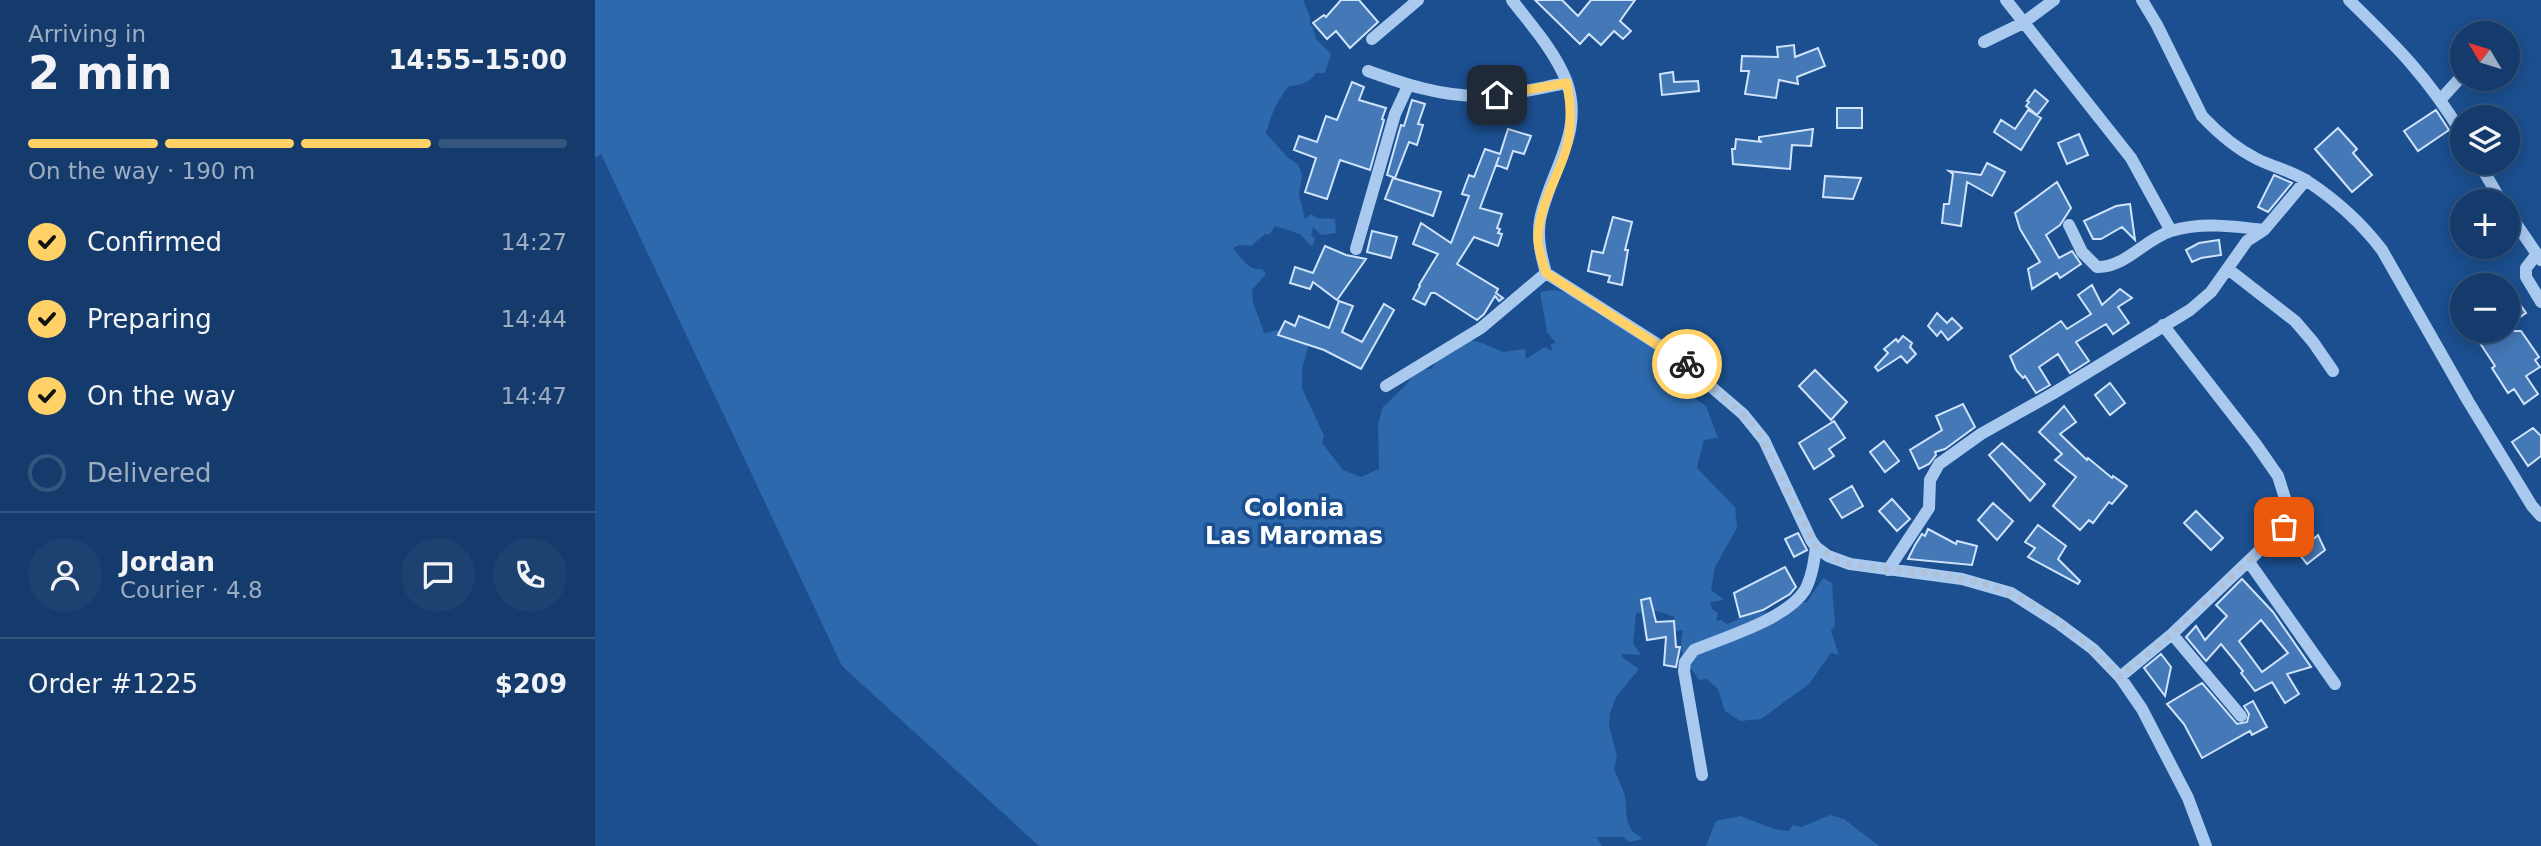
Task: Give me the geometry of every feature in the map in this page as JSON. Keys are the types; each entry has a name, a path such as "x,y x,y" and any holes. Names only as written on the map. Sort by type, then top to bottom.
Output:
{"street":[{"path":"1372,39 1418,0"},
{"path":"1512,0 1548,48 1567,83 1571,106 1565,152 1545,200 1540,221 1538,244 1546,273 1673,354 1743,415 1764,440 1816,547 1839,561 1962,579 2011,593 2093,649 2120,677 2142,709 2188,798 2206,846"},
{"path":"2005,0 2131,158 2171,231"},
{"path":"1984,42 2024,23 2054,0"},
{"path":"2142,0 2208,122 2233,144 2255,158 2306,180 2341,205 2366,229 2382,250 2468,401 2541,516"},
{"path":"2349,0 2414,64 2450,114"},
{"path":"1368,71 1408,86 1442,93 1482,96 1567,83"},
{"path":"1356,249 1395,114 1408,86"},
{"path":"2441,99 2450,89"},
{"path":"1888,569 1929,508 1930,480 1946,458 1981,434 2052,394 2197,304 2211,292 2247,240 2264,230 2306,180"},
{"path":"2069,225 2083,252 2097,267 2117,263 2171,231 2229,225 2264,230"},
{"path":"2520,229 2539,257 2526,268 2526,277 2541,302"},
{"path":"2228,269 2295,321 2333,371"},
{"path":"1386,386 1481,328 1546,273"},
{"path":"2120,677 2172,634 2249,562 2284,527 2289,511 2278,476 2162,326"},
{"path":"1702,775 1684,671 1689,655 1694,650 1765,619 1795,602 1811,577 1816,547"},
{"path":"2249,562 2335,684"},
{"path":"2172,634 2241,716"}],"shaded area":[{"path":"595,0 1303,0 1316,39 1331,54 1325,73 1316,73 1304,83 1289,86 1275,108 1266,133 1288,158 1298,164 1302,175 1299,195 1305,219 1311,214 1317,218 1335,219 1336,233 1321,235 1313,227 1311,236 1315,238 1312,247 1300,234 1275,226 1270,234 1265,234 1251,246 1239,245 1233,248 1249,266 1262,269 1266,274 1252,290 1253,302 1264,333 1285,329 1309,344 1302,369 1302,388 1324,436 1322,443 1343,470 1361,477 1379,469 1378,424 1383,407 1406,385 1416,370 1431,369 1456,336 1503,352 1525,349 1526,359 1545,347 1552,351 1551,344 1556,343 1547,332 1540,292 1561,291 1613,322 1651,333 1656,352 1688,393 1706,406 1718,438 1704,440 1697,468 1735,507 1737,528 1715,567 1711,590 1724,600 1710,602 1712,609 1718,613 1716,621 1721,620 1727,624 1753,613 1779,612 1796,603 1807,602 1823,578 1832,583 1835,626 1831,631 1839,655 1831,653 1809,684 1761,719 1740,721 1725,711 1718,689 1706,679 1699,680 1687,662 1681,646 1683,630 1669,632 1668,627 1675,617 1658,611 1636,613 1633,643 1641,655 1621,654 1639,669 1616,697 1609,725 1617,757 1614,769 1625,795 1627,820 1632,831 1643,839 1629,842 1623,837 1597,837 1602,846 1039,846 842,666 601,154 595,158"},
{"path":"1830,815 1844,819 1879,846 1706,846 1716,821 1740,816 1774,829 1789,831 1793,825 1801,827"}],"building":[{"path":"1341,0 1359,0 1378,22 1350,48 1336,31 1327,39 1313,23 1324,15 1326,17"},
{"path":"1535,0 1562,0 1578,16 1591,0 1635,0 1620,21 1631,31 1623,39 1614,31 1601,45 1589,34 1580,44"},
{"path":"1794,45 1795,57 1818,48 1825,66 1797,77 1798,84 1779,80 1776,98 1745,94 1749,71 1741,71 1742,56 1778,57 1777,47"},
{"path":"1673,72 1674,82 1698,81 1699,91 1662,95 1660,74"},
{"path":"1352,82 1364,87 1359,100 1386,108 1382,119 1384,120 1370,170 1340,160 1327,199 1305,192 1316,158 1294,150 1299,136 1317,142 1326,116 1337,120"},
{"path":"2035,90 2048,101 2037,115 2026,106"},
{"path":"1412,100 1425,104 1418,124 1423,125 1417,145 1409,142 1395,178 1387,175 1401,125 1404,126"},
{"path":"1837,108 1862,108 1862,128 1837,128"},
{"path":"2028,110 2041,118 2021,150 1994,132 2001,120 2015,129"},
{"path":"2436,110 2449,130 2418,151 2404,131"},
{"path":"2338,128 2357,149 2353,153 2372,175 2352,192 2315,149"},
{"path":"1508,129 1531,136 1524,154 1513,151 1507,169 1496,165 1480,208 1502,214 1497,228 1500,229 1498,233 1502,234 1498,246 1474,237 1457,264 1498,289 1496,293 1503,298 1499,301 1495,296 1477,320 1435,293 1431,293 1425,305 1413,299 1438,254 1413,244 1421,223 1451,243 1469,196 1462,194 1469,175 1474,177 1485,149 1500,154"},
{"path":"1813,129 1811,146 1792,145 1790,169 1733,164 1732,149 1735,149 1736,139 1762,142 1759,137"},
{"path":"2079,134 2088,155 2067,164 2058,143"},
{"path":"1987,163 2005,172 1992,196 1967,182 1961,226 1942,223 1944,204 1949,204 1953,174 1949,171 1981,175"},
{"path":"2274,175 2292,183 2268,212 2258,207"},
{"path":"1825,176 1861,178 1853,199 1823,197"},
{"path":"1393,178 1441,192 1433,216 1385,199"},
{"path":"2057,182 2071,208 2060,225 2046,235 2059,258 2072,251 2081,264 2060,278 2057,273 2032,289 2028,269 2040,262 2020,229 2015,213"},
{"path":"2130,204 2135,240 2122,227 2101,239 2093,239 2084,221 2116,206"},
{"path":"1613,217 1632,222 1625,250 1628,250 1622,285 1608,282 1610,276 1588,271 1592,251 1603,253"},
{"path":"1372,231 1397,237 1391,258 1367,252"},
{"path":"2219,240 2221,255 2192,262 2186,250 2199,243"},
{"path":"1325,246 1346,255 1366,259 1337,300 1313,282 1310,289 1290,283 1295,267 1313,273"},
{"path":"2092,285 2102,305 2120,289 2132,298 2118,307 2129,323 2113,334 2106,324 2076,342 2089,361 2070,373 2058,354 2039,367 2050,385 2036,393 2025,376 2023,378 2016,370 2010,356 2061,321 2067,329 2091,314 2078,295"},
{"path":"1339,301 1353,306 1342,332 1362,342 1384,304 1394,310 1361,369 1324,350 1278,335 1285,321 1295,326 1299,316 1329,328"},
{"path":"2520,304 2526,313 2520,317"},
{"path":"1937,313 1947,323 1952,318 1962,328 1948,340 1941,331 1937,336 1928,326"},
{"path":"2521,331 2539,357 2535,360 2540,367 2526,376 2538,394 2524,404 2514,389 2508,393 2492,368 2495,366 2480,343 2520,343"},
{"path":"1903,336 1912,343 1910,347 1916,354 1907,363 1901,356 1878,371 1875,367 1888,353 1884,349 1896,339 1898,342"},
{"path":"1815,370 1847,402 1831,420 1799,386"},
{"path":"2110,383 2125,403 2110,415 2095,395"},
{"path":"1963,404 1975,427 1945,449 1935,452 1936,455 1929,464 1919,469 1910,450 1942,430 1936,416"},
{"path":"2064,406 2076,422 2060,434 2087,460 2088,458 2112,478 2113,476 2127,486 2112,504 2109,502 2093,523 2089,520 2080,530 2053,506 2076,477 2055,460 2062,454 2039,432"},
{"path":"1834,421 1845,438 1829,449 1834,456 1814,469 1799,443"},
{"path":"2533,428 2541,436 2541,456 2528,466 2512,442"},
{"path":"1884,441 1899,461 1885,472 1870,452"},
{"path":"2002,443 2045,484 2030,501 1989,455"},
{"path":"1852,486 1863,506 1842,518 1830,499"},
{"path":"1892,499 1910,519 1897,531 1879,511"},
{"path":"1993,503 2013,521 1997,540 1978,520"},
{"path":"2196,511 2223,538 2211,550 2184,523"},
{"path":"2038,525 2066,546 2058,559 2080,581 2078,584 2028,557 2035,548 2025,542"},
{"path":"2299,526 2311,541 2318,535 2325,550 2307,564 2286,537"},
{"path":"1928,529 1956,544 1957,541 1977,546 1972,565 1908,559 1922,534 1925,536"},
{"path":"1798,533 1807,550 1794,557 1785,539"},
{"path":"1785,567 1796,587 1790,594 1763,610 1740,617 1734,593"},
{"path":"2242,579 2273,612 2311,667 2287,674 2299,694 2285,703 2272,682 2255,691 2221,644 2206,661 2186,637 2196,626 2205,640 2227,616 2216,605","holes":["2261,620 2288,653 2262,672 2239,641"]},
{"path":"1650,598 1656,622 1674,621 1676,647 1680,647 1676,667 1664,665 1666,637 1647,640 1641,600"},
{"path":"2161,654 2171,667 2165,696 2144,668"},
{"path":"2202,683 2237,724 2247,722 2249,714 2244,706 2253,701 2267,727 2252,735 2250,731 2202,758 2184,724 2167,704"}],"way so far":[{"path":"1687,364 1758,431 1811,540 1828,556 1850,564 1962,579 2011,593 2093,649 2120,677 2172,634 2284,527"}],"district":[{"name":"Colonia Las Maromas","path":"1294,522"}],"route":[{"path":"1497,95 1567,83 1571,106 1569,137 1545,200 1540,221 1538,244 1546,273 1687,364"}]}
